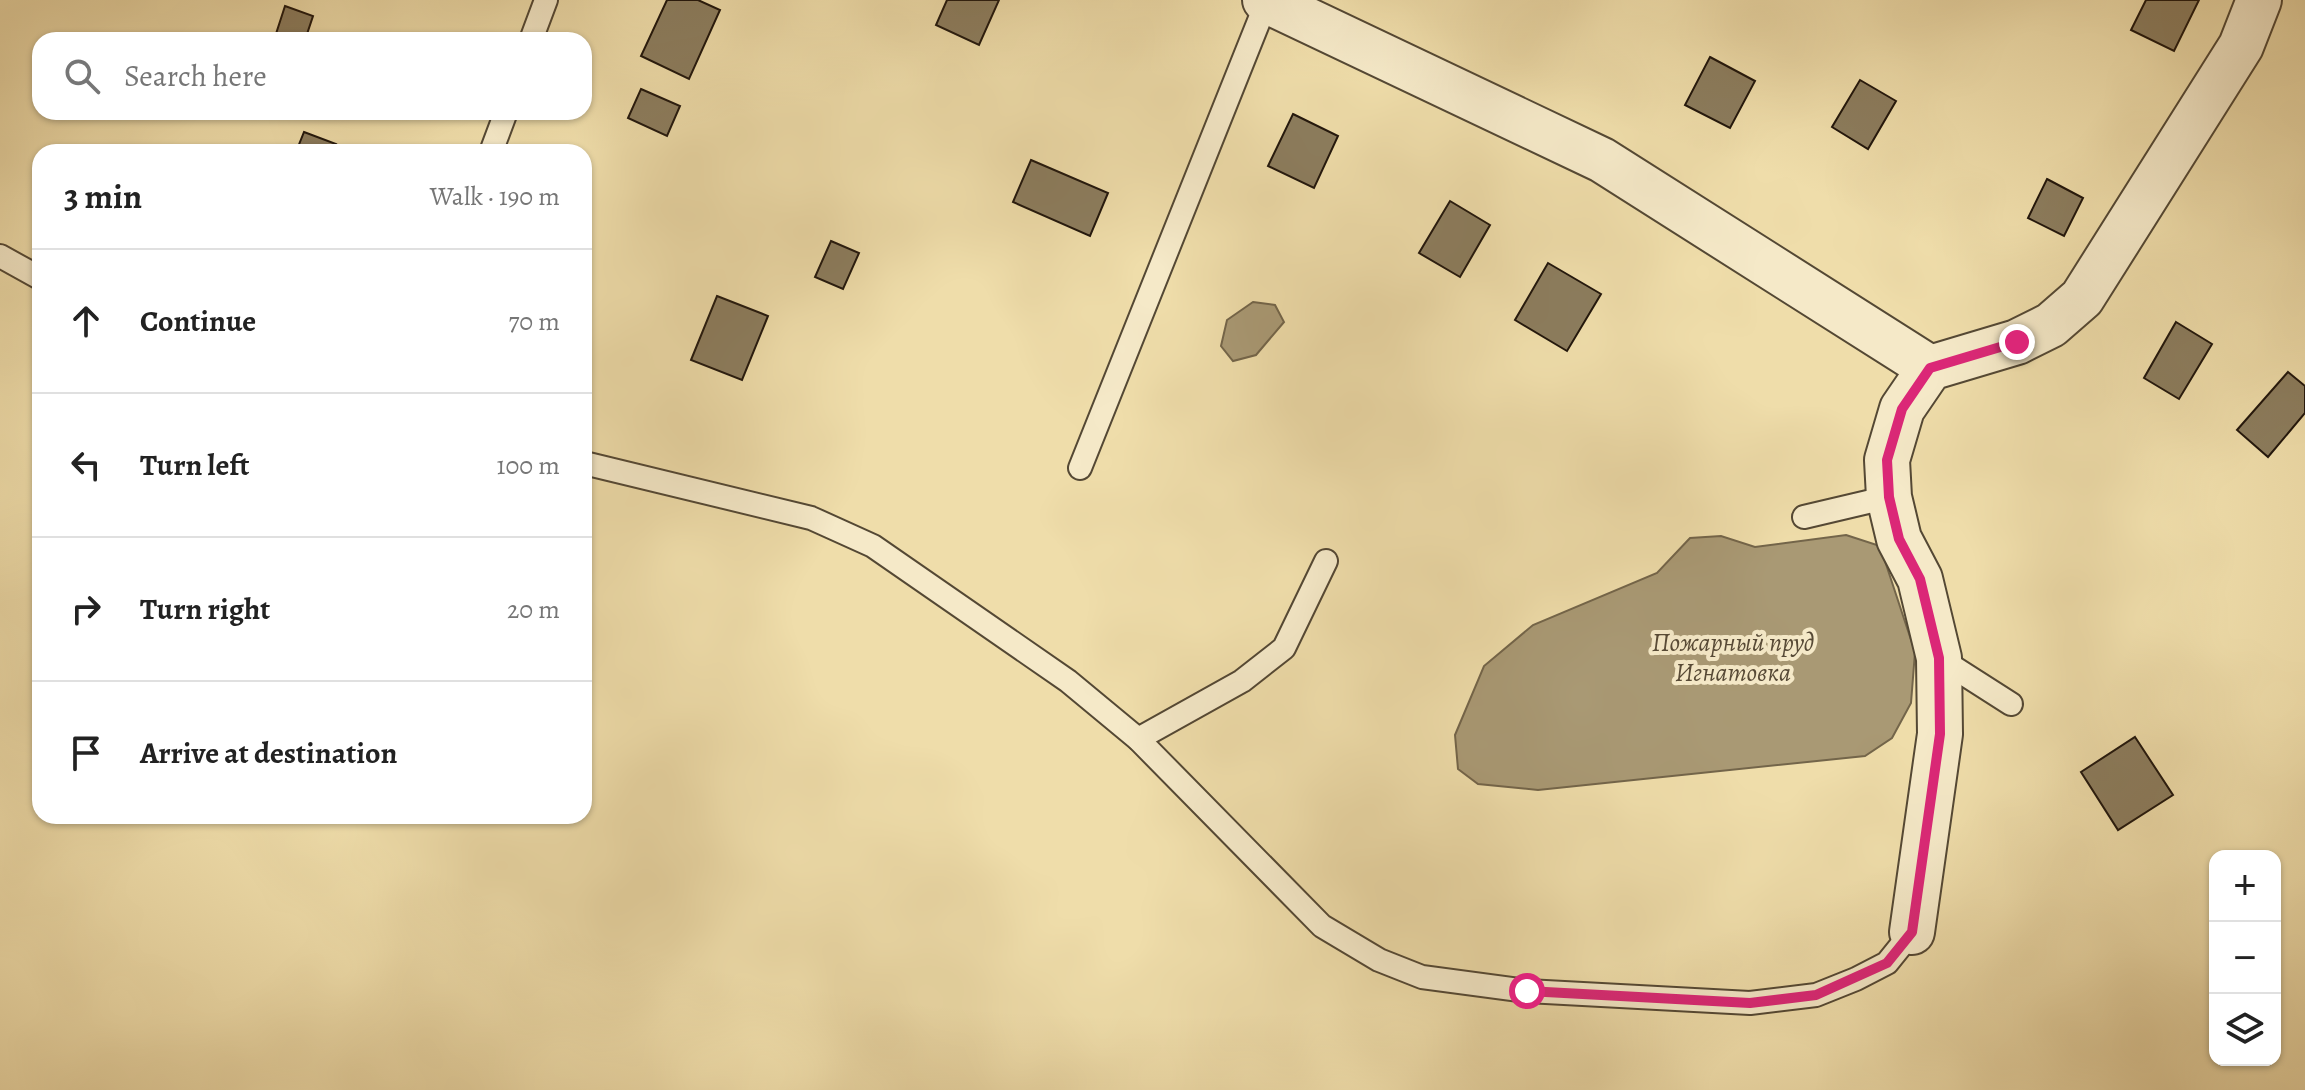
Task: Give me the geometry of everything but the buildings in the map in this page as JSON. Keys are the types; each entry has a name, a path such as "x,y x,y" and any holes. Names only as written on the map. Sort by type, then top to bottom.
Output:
{"street":[{"path":"1266,0 1602,160 1930,368"},
{"path":"1912,932 1940,734 1939,658 1920,579 1899,539 1889,497 1887,460 1902,409 1930,368 2017,342 2051,325 2082,298 2241,46 2259,0"}],"lane":[{"path":"534,32 546,0"},
{"path":"1080,468 1266,0"},
{"path":"494,144 503,120"},
{"path":"0,256 32,274"},
{"path":"592,465 811,518 873,546 1068,681 1138,739 1322,926 1379,960 1422,977 1527,991 1750,1003 1816,995 1856,979 1887,963 1912,932"},
{"path":"1804,517 1889,497"},
{"path":"1138,739 1242,681 1284,648 1326,561"},
{"path":"1939,658 2011,704"}],"water":[{"path":"1253,302 1275,305 1284,322 1256,355 1233,361 1221,346 1227,320"},
{"name":"Пожарный пруд Игнатовка","path":"1846,535 1880,546 1915,652 1911,703 1892,738 1865,756 1538,790 1478,784 1458,769 1455,735 1484,666 1533,625 1657,573 1690,538 1721,536 1755,547"}],"route":[{"path":"1527,991 1750,1003 1816,995 1887,963 1912,932 1940,734 1939,658 1920,579 1899,539 1889,497 1887,460 1902,409 1930,368 2017,342"}]}
